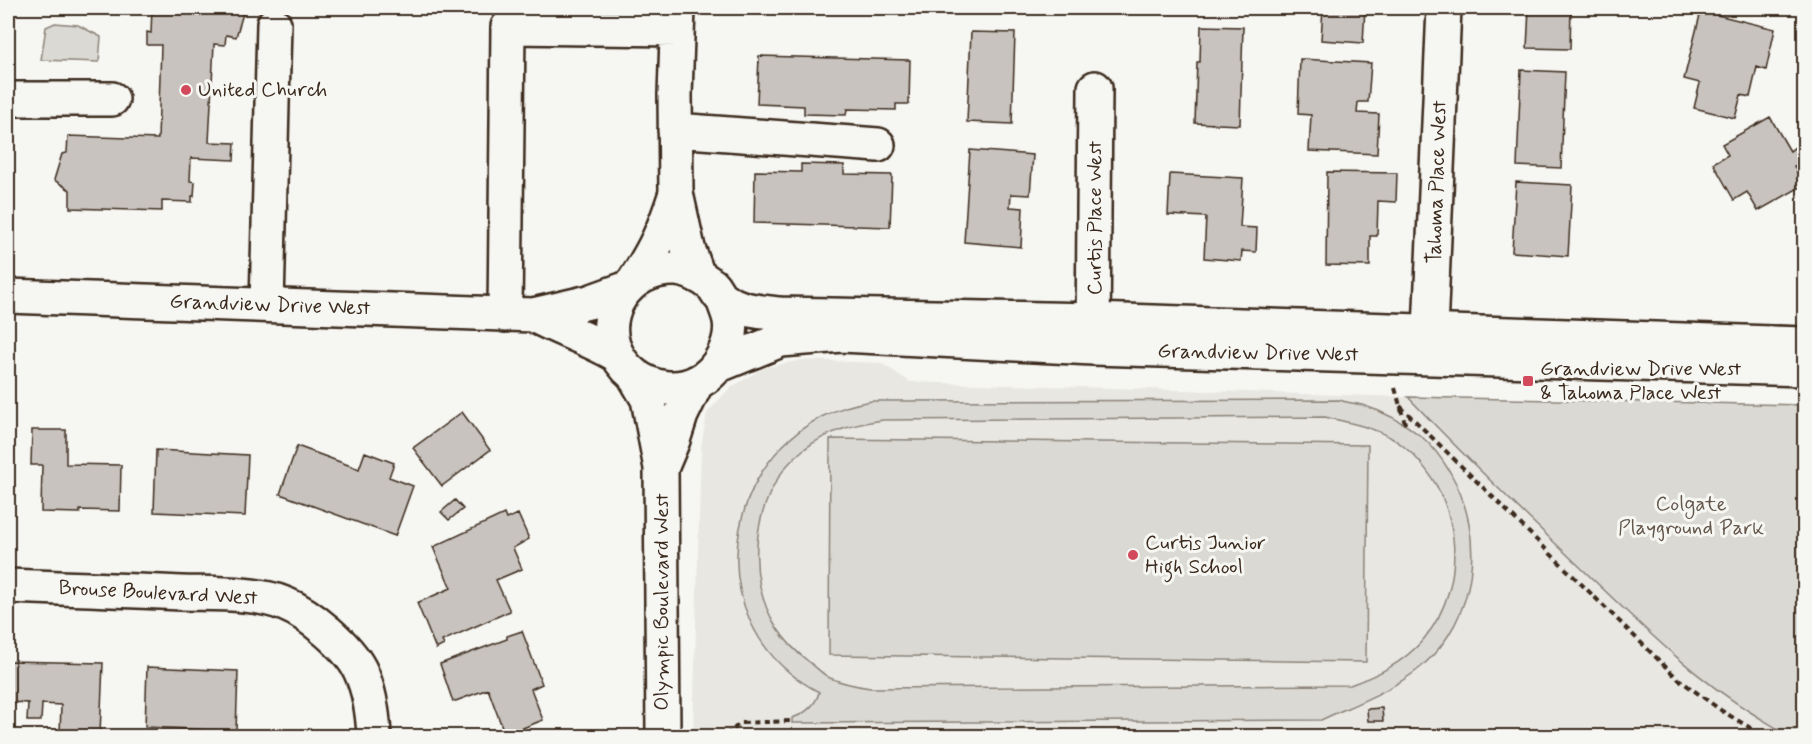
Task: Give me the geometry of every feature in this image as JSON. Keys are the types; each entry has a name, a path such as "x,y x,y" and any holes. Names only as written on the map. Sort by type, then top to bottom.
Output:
{"street":[{"name":"Tahoma Place West","path":"1430,344 1444,8"},
{"path":"519,315 508,27 677,18 676,193 688,248 698,276"},
{"path":"267,305 274,24"},
{"name":"Curtis Place West","path":"1094,334 1095,88"},
{"path":"8,99 112,99"},
{"path":"675,130 878,145"},
{"path":"630,285 655,270 677,269 698,276 712,285 723,299 730,322 728,345 707,374 676,389 655,387 626,366 611,338 611,321 616,304 665,229 676,193"},
{"name":"Grandview Drive West","path":"8,296 519,315 589,302 630,285"},
{"name":"Grandview Drive West","path":"723,299 748,310 780,314 1094,334"},
{"name":"Grandview Drive West","path":"519,315 592,341 626,366"},
{"name":"Grandview Drive West","path":"707,374 780,340 842,335 1094,334 1430,344 1804,344"},
{"name":"Grandview Drive West","path":"1430,344 1804,369"},
{"name":"Olympic Boulevard West","path":"626,366 648,399 661,468 663,736"},
{"name":"Olympic Boulevard West","path":"661,468 681,415 707,374"},
{"name":"Brouse Boulevard West","path":"8,586 213,594 261,598 285,603 317,624 352,657 360,671 373,712 374,736"}],"path":[{"path":"1395,387 1406,427"},
{"path":"1400,406 1677,678 1722,711 1764,736"},
{"path":"726,736 740,723 792,721"}],"shaded area":[{"name":"Curtis Junior High School","path":"802,360 881,363 910,382 1408,397 1492,483 1675,657 1732,701 1776,728 1799,736 693,736 701,447 707,413 730,388 763,368"}],"green space":[{"path":"55,23 78,25 101,37 99,62 41,60 46,27"},
{"name":"Colgate Playground Park","path":"1408,397 1804,405 1804,736 1791,734 1773,726 1731,699 1685,664 1536,525"},
{"path":"1340,400 1362,405 1401,422 1422,437 1430,444 1450,472 1469,522 1472,548 1465,600 1455,625 1440,647 1421,667 1386,690 1321,720 792,723 792,718 813,705 819,692 777,661 750,621 738,575 740,529 755,485 782,446 822,417 872,401","holes":["1325,417 1385,434 1402,445 1422,464 1437,487 1447,512 1453,538 1453,565 1449,592 1439,617 1423,640 1390,667 1350,685 870,688 839,681 824,674 787,641 777,628 767,608 760,586 757,563 758,539 769,494 781,474 804,449 814,442 859,424 883,420"]},
{"path":"830,439 1368,445 1366,662 829,655"}],"building":[{"name":"United Church","path":"152,8 236,8 244,10 236,37 226,35 225,45 214,44 209,142 235,143 234,160 191,158 190,181 195,182 192,202 162,201 162,211 70,208 70,190 54,180 62,154 67,153 68,136 158,139 161,45 147,45 147,32 151,33"},
{"path":"1323,8 1365,8 1363,43 1321,40"},
{"path":"1529,8 1571,8 1570,49 1527,48"},
{"path":"1701,11 1775,29 1766,70 1757,67 1750,97 1741,95 1735,118 1694,108 1700,83 1684,79"},
{"path":"1201,26 1243,27 1240,125 1195,123"},
{"path":"971,32 1015,33 1012,124 967,122"},
{"path":"759,56 910,60 909,104 896,104 896,110 847,109 846,115 804,114 804,106 757,104"},
{"path":"1300,59 1371,63 1368,102 1358,102 1357,113 1379,114 1377,154 1309,151 1311,115 1298,114"},
{"path":"1521,70 1565,72 1561,168 1517,166"},
{"path":"1770,117 1790,151 1795,147 1803,162 1794,166 1804,185 1758,211 1747,192 1734,200 1713,163 1728,155 1722,144"},
{"path":"970,150 1033,155 1030,195 1011,194 1010,207 1023,208 1021,247 964,242"},
{"path":"801,164 844,165 844,174 892,175 890,227 754,223 755,171 801,172"},
{"path":"1327,172 1397,173 1396,202 1378,201 1377,236 1370,236 1370,266 1326,265"},
{"path":"1170,174 1243,178 1240,227 1257,228 1256,252 1242,251 1241,261 1204,258 1206,217 1168,215"},
{"path":"1516,182 1572,185 1568,256 1512,252"},
{"path":"462,412 490,450 442,486 413,448"},
{"path":"32,430 66,430 66,464 121,465 120,511 41,512 42,465 31,465"},
{"path":"297,446 359,469 365,452 394,463 389,477 413,486 395,536 280,494"},
{"path":"156,450 248,455 245,516 154,512"},
{"path":"455,500 463,509 449,520 441,512"},
{"path":"504,514 506,519 518,514 529,539 513,548 522,569 496,580 510,611 442,641 444,645 436,649 417,603 451,588 433,547"},
{"path":"522,631 542,684 531,689 543,720 505,735 488,689 453,702 440,664 507,639 507,636"},
{"path":"8,661 103,663 100,734 60,733 61,705 42,704 41,721 27,721 28,703 8,702"},
{"path":"147,667 238,671 236,731 145,727"},
{"path":"1382,708 1383,721 1368,721 1367,709"}],"place":[{"name":"United Church","path":"186,90"},
{"name":"Grandview Drive West & Tahoma Place West","path":"1528,381"},
{"name":"Curtis Junior High School","path":"1133,555"}]}
